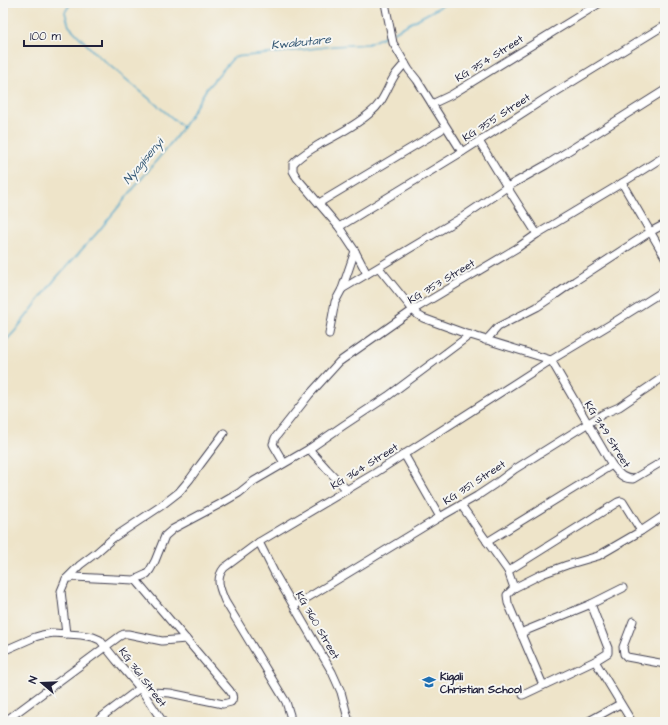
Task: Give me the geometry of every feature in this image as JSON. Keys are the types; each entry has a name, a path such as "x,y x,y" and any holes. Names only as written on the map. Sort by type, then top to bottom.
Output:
{"street":[{"path":"385,3 393,43 462,152"},
{"name":"KG 354 Street","path":"432,104 457,91 600,3"},
{"name":"KG 355 Street","path":"339,227 665,25"},
{"path":"368,274 339,227 297,178 293,171 293,164 298,158 352,126 376,109 395,76 405,63"},
{"path":"342,289 464,216 507,187 546,165 665,90"},
{"path":"319,203 441,130"},
{"path":"479,141 537,234"},
{"name":"KG 353 Street","path":"284,463 273,444 274,441 309,395 339,362 413,310 517,248 537,234 665,156"},
{"path":"622,183 665,258"},
{"path":"485,340 498,327 537,307 650,232 665,224"},
{"path":"328,334 336,302 355,251"},
{"path":"379,268 413,310 423,318 485,340 551,360"},
{"name":"KG 364 Street","path":"290,722 290,715 286,702 225,601 220,589 220,572 259,542 347,490 551,360 665,290"},
{"path":"66,579 74,577 136,580 148,574 165,536 173,529 220,504 254,481 309,449 388,396 470,335"},
{"name":"KG 349 Street","path":"551,360 612,464 622,477 633,479 665,460"},
{"name":"KG 351 Street","path":"294,606 495,484 515,469 608,411 619,407 665,376"},
{"path":"66,634 61,591 66,579 80,565 114,538 179,492 224,433"},
{"path":"309,449 347,490"},
{"path":"404,454 440,516"},
{"path":"487,542 612,464"},
{"path":"508,571 621,501 641,531"},
{"path":"461,505 508,571 514,588"},
{"path":"543,685 508,603 507,596 514,588 542,574 598,556 665,515"},
{"name":"KG 360 Street","path":"259,542 274,574 332,672 341,692 350,722"},
{"path":"94,722 140,688 152,692 170,693 223,704 231,702 233,697 230,691 136,580"},
{"path":"522,636 526,631 592,604 623,588"},
{"path":"523,695 595,661 608,653 608,648 592,604"},
{"path":"633,621 623,647 624,654 627,657 665,664"},
{"name":"KG 361 Street","path":"3,651 34,637 53,633 81,635 100,640 140,688 163,722"},
{"path":"4,722 124,634 162,640 186,640"},
{"path":"595,661 632,722"},
{"path":"588,722 620,704"}],"waterway":[{"name":"Nyagisenyi","path":"3,344 15,331 56,278 97,233 183,127 96,54 69,26 65,12 71,3"},
{"name":"Kwabutare","path":"394,32 447,3"},
{"name":"Kwabutare","path":"183,127 207,88 234,57 334,46 368,44 389,34"}],"place":[{"name":"Kigali Christian School","path":"429,682"}]}
